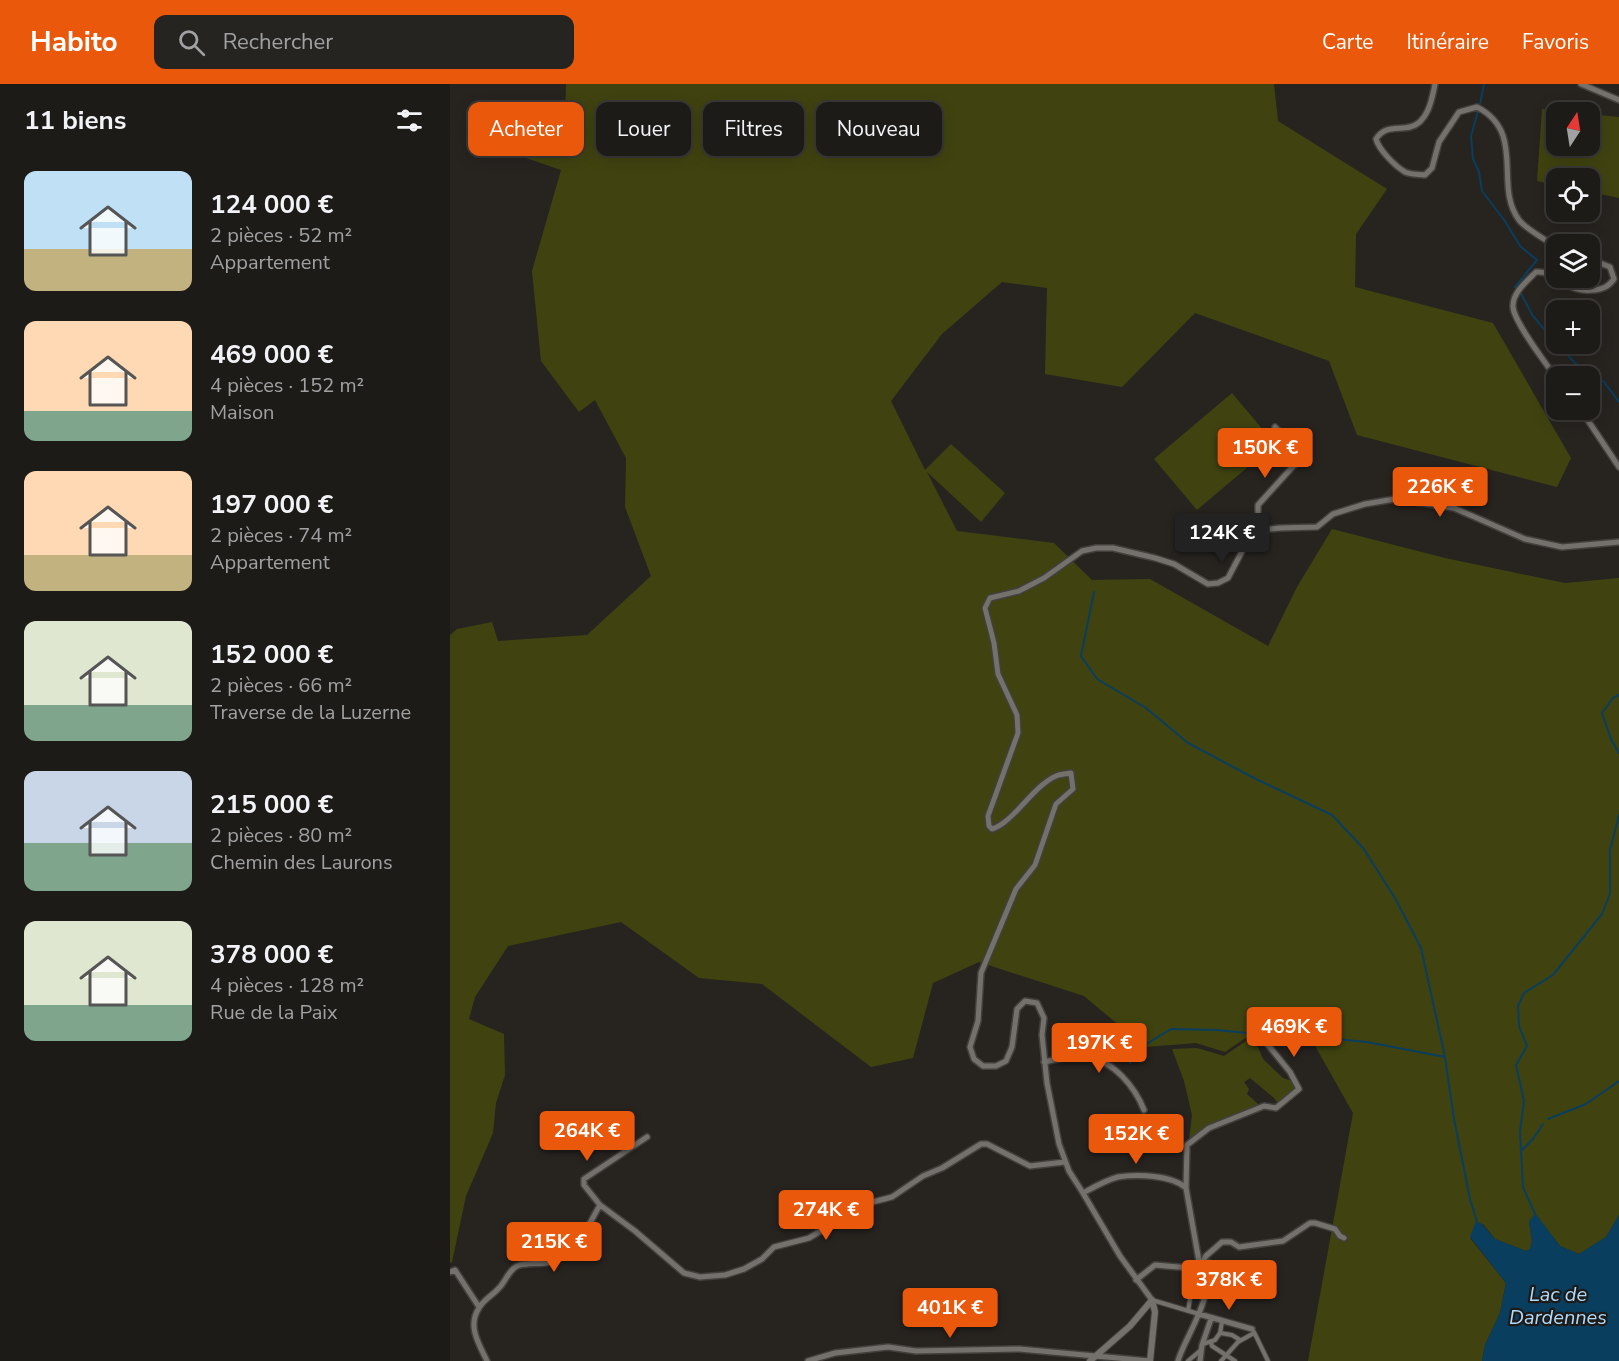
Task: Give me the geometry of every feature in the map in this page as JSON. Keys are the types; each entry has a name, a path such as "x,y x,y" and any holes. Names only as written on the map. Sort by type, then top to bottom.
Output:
{"street":[{"path":"1435,84 1431,106 1421,120 1411,127 1386,129 1376,139 1378,145 1402,171 1425,175 1432,168 1439,142 1459,112 1477,107 1491,114 1505,139 1510,199 1519,220 1546,239"},
{"path":"1581,84 1619,100"},
{"path":"1571,288 1589,291 1603,289 1614,279 1610,267 1600,263"},
{"path":"1546,272 1536,272 1516,294 1513,306 1516,318 1548,366"},
{"path":"1588,420 1619,467"},
{"path":"1258,531 1258,505 1297,462 1293,445 1275,427"},
{"path":"808,1361 835,1353 888,1347 916,1351 1019,1349 1150,1360 1155,1312 1152,1300 1136,1280 1101,1226 1069,1171 1059,1144 1044,1062 1042,1035 1044,1018 1037,1003 1025,1001 1017,1009 1012,1047 1006,1061 996,1066 983,1066 974,1059 970,1047 978,1021 981,973 1016,889 1035,865 1056,804 1072,789 1071,773 1056,776 1028,798 999,827 989,826 988,816 1018,734 1017,715 998,674 986,604 990,598 1019,591 1044,578 1082,551 1096,548 1113,548 1155,558 1174,564 1208,584 1218,583 1228,578 1248,540 1258,531 1317,527 1333,514 1365,504 1395,499 1454,508 1525,539 1562,547 1619,542"},
{"path":"1177,1360 1199,1314 1206,1286 1186,1188 1187,1144 1209,1128 1264,1106 1276,1108 1299,1089 1290,1072 1264,1040 1265,1031 1280,1018"},
{"path":"1044,1062 1075,1056 1096,1059 1131,1085 1144,1110"},
{"path":"647,1137 584,1179 584,1185 600,1205 635,1231 684,1273 700,1277 725,1275 744,1269 762,1259 774,1247 808,1238 865,1204 892,1197 923,1176 942,1168 981,1144 987,1144 1029,1166 1065,1162"},
{"path":"1083,1193 1111,1179 1132,1176 1171,1179 1186,1188"},
{"path":"487,1361 474,1334 474,1322 479,1307 501,1286 512,1269 517,1266 554,1262 566,1254 579,1241 600,1205"},
{"path":"1201,1265 1206,1256 1222,1242 1231,1242 1239,1247 1283,1241 1310,1223 1329,1226 1344,1238"},
{"path":"1136,1280 1155,1265 1201,1265 1206,1262 1212,1264 1215,1274 1224,1279 1220,1287 1206,1286"},
{"path":"450,1272 455,1270 479,1307"},
{"path":"1188,1311 1192,1287"},
{"path":"1152,1300 1253,1331 1268,1361"},
{"path":"1090,1361 1130,1326 1152,1300"},
{"path":"1200,1361 1211,1319"},
{"path":"1188,1361 1202,1347 1215,1340 1220,1333 1222,1322"},
{"path":"1221,1361 1253,1331"},
{"path":"1220,1333 1242,1340"},
{"path":"1211,1342 1212,1346 1235,1361"}],"green space":[{"path":"566,84 1274,84 1278,121 1387,189 1356,234 1355,287 1493,323 1546,415 1546,420 1549,420 1571,458 1557,487 1357,435 1329,361 1195,313 1122,387 1045,374 1047,288 1002,282 942,334 891,401 925,470 951,444 1005,493 981,522 927,472 957,531 1054,543 1092,580 1150,579 1268,646 1297,587 1332,529 1445,558 1565,583 1619,578 1619,1215 1606,1237 1579,1254 1560,1246 1535,1214 1529,1222 1532,1241 1530,1249 1526,1251 1495,1239 1483,1224 1470,1238 1506,1283 1500,1313 1485,1345 1482,1361 1308,1361 1353,1113 1314,1044 1247,1037 1225,1052 1196,1043 1145,1047 1084,996 979,962 933,983 913,1058 871,1067 762,984 699,978 621,922 508,946 475,997 469,1019 504,1034 505,1075 496,1103 493,1133 466,1196 450,1263 450,635 457,629 492,622 498,641 587,635 651,576 625,507 626,458 595,400 579,412 541,361 532,271 561,170 523,157 584,156 584,102 566,102"},
{"path":"1542,109 1546,109 1546,156 1600,156 1600,115 1619,117 1619,198 1600,194 1600,168 1546,168 1546,183 1537,181"},
{"path":"1232,393 1275,444 1197,510 1154,459"},
{"path":"1246,1041 1258,1047 1263,1059 1283,1078 1292,1081 1295,1090 1279,1105 1250,1078 1244,1082 1249,1089 1247,1094 1259,1105 1207,1127 1189,1140 1192,1115 1184,1081 1172,1049 1197,1048 1224,1056"}],"water":[{"name":"Lac de Dardennes","path":"1535,1213 1560,1246 1579,1254 1606,1237 1619,1215 1619,1361 1482,1361 1485,1345 1500,1313 1506,1283 1470,1237 1476,1221 1482,1224 1495,1239 1526,1251 1530,1249 1532,1241 1529,1222"}],"waterway":[{"path":"1480,104 1484,84"},
{"path":"1478,111 1471,136 1473,159 1479,172 1482,191 1505,221 1520,246 1537,260 1516,288"},
{"path":"1521,294 1533,316 1554,341 1576,364 1604,382 1619,402"},
{"path":"1094,592 1081,656 1097,679 1146,708 1188,743 1332,815 1363,848 1395,898 1421,948 1445,1057 1454,1119 1470,1199 1477,1222"},
{"path":"1619,695 1613,698 1602,713 1611,739 1619,753"},
{"path":"1535,1214 1523,1187 1520,1132 1524,1101 1516,1065 1527,1046 1519,1026 1518,1006 1524,993 1553,975 1602,914 1610,894 1610,850 1619,815"},
{"path":"1130,1063 1148,1043 1171,1029 1217,1030 1367,1042 1445,1057"},
{"path":"1548,1119 1586,1104 1619,1081"},
{"path":"1522,1150 1543,1124"}]}
